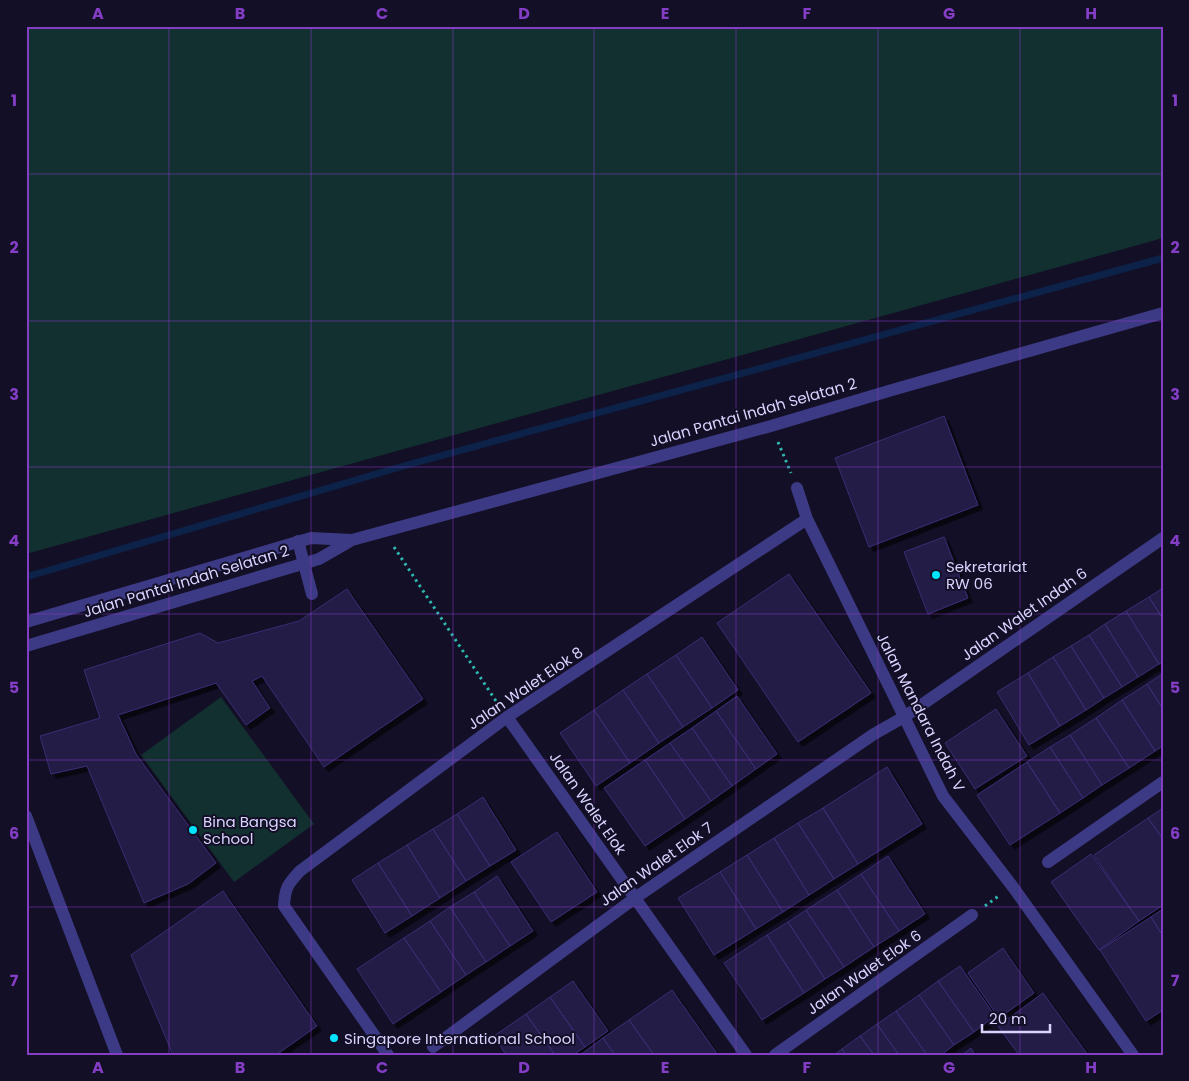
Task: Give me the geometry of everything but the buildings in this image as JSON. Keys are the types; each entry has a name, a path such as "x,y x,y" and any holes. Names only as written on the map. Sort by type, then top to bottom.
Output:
{"street":[{"name":"Jalan Pantai Indah Selatan 2","path":"26,646 319,559 352,540 771,426 1163,313"},
{"name":"Jalan Mandara Indah V","path":"798,488 807,519 943,796 1013,887 1133,1055"},
{"name":"Jalan Walet Elok 8","path":"388,1055 284,906 284,895 288,884 300,871 507,717 807,519"},
{"name":"Jalan Pantai Indah Selatan 2","path":"26,622 298,541 311,538 352,540"},
{"name":"Jalan Walet Indah 6","path":"904,717 1163,538"},
{"path":"298,541 312,594"},
{"name":"Jalan Walet Elok","path":"507,717 746,1055"},
{"name":"Jalan Walet Elok 7","path":"433,1047 635,898 874,734 904,717"},
{"path":"1048,862 1163,782"},
{"path":"26,816 117,1055"},
{"name":"Jalan Walet Elok 6","path":"774,1055 972,915"}],"path":[{"path":"771,426 798,488"},
{"path":"384,532 507,717"},
{"path":"972,915 1013,887"}],"green space":[{"path":"26,26 1163,26 1163,238 26,554"},
{"path":"221,697 314,824 234,882 141,755"}],"waterway":[{"path":"26,577 400,467 1163,258"}],"place":[{"name":"Sekretariat RW 06","path":"936,575"},
{"name":"Bina Bangsa School","path":"193,830"},
{"name":"Singapore International School","path":"334,1038"}]}
